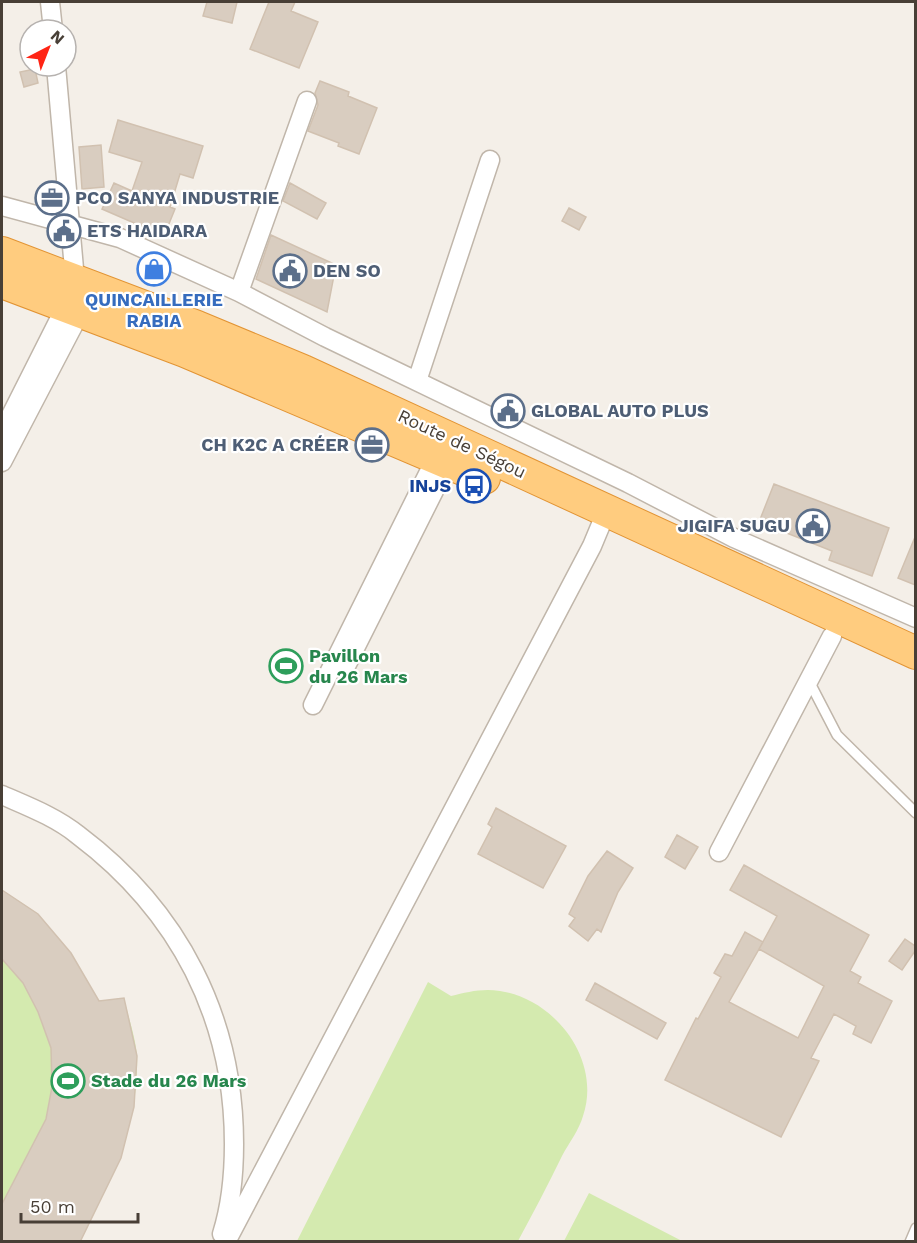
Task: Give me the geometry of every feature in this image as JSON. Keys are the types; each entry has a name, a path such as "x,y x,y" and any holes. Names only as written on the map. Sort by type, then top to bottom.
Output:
{"highway":[{"name":"Route de Ségou","path":"2,253 78,297"},
{"name":"Route de Ségou","path":"2,282 78,297 197,327 447,449 603,519 915,653"},
{"name":"Route de Ségou","path":"603,519 832,636 915,672"}],"street":[{"path":"50,2 52,18"},
{"path":"2,462 78,297 57,78"},
{"path":"239,292 307,101"},
{"path":"417,381 490,160"},
{"path":"2,206 120,238 239,292 628,483 734,538 915,618"},
{"path":"2,433 78,297"},
{"path":"318,708 447,449"},
{"path":"226,1242 603,519"},
{"path":"719,852 832,636"},
{"path":"2,795 77,833 99,852 137,889 167,925 194,969 214,1016 229,1066 234,1125 234,1171 228,1216 220,1242"}],"lane":[{"path":"809,681 837,735 915,813"},
{"path":"910,1242 915,1228"}],"green space":[{"name":"Stade du 26 Mars","path":"2,890 38,914 99,1001 124,998 134,1035 137,1057 136,1082 128,1130 112,1175 80,1241 2,1241"},
{"path":"428,982 451,996 487,990 520,996 539,1006 555,1019 580,1054 586,1074 587,1095 579,1126 518,1241 297,1241"},
{"path":"589,1193 682,1241 564,1241"}],"building":[{"path":"207,2 237,2 232,23 203,16"},
{"path":"269,2 295,2 291,11 318,22 299,68 250,49"},
{"path":"22,78 37,78 38,83 24,87"},
{"path":"320,81 349,92 348,96 377,108 359,154 338,146 339,143 308,131 318,105 315,93"},
{"path":"118,120 203,146 193,178 180,174 170,207 175,209 164,236 102,209 114,183 132,191 142,162 109,152"},
{"path":"101,145 104,187 82,189 79,147"},
{"path":"290,183 326,203 317,219 283,201"},
{"path":"569,208 586,217 579,230 562,221"},
{"path":"271,235 336,265 327,312 256,279"},
{"path":"774,484 889,528 872,576 829,560 832,551 759,522"},
{"path":"915,537 915,585 898,578"},
{"path":"496,808 566,846 543,888 478,854 492,827 488,824"},
{"path":"677,835 698,847 685,869 665,857"},
{"path":"607,851 633,868 618,892 601,932 597,929 588,941 569,926 575,918 569,914 588,876"},
{"path":"744,865 869,935 850,971 861,977 858,983 892,1001 871,1043 853,1034 856,1026 834,1014 811,1058 819,1061 781,1137 665,1080 696,1018 698,1019 721,977 714,973 725,954 732,956 745,932 763,942 777,916 730,890","holes":["759,949 824,986 798,1038 729,1002"]},
{"name":"Stade du 26 Mars","path":"2,890 38,914 71,953 99,1001 124,998 137,1056 134,1107 121,1158 80,1242 2,1242 2,1204 46,1119 52,1087 51,1048 38,1012 23,983 2,959"},
{"path":"905,939 915,946 915,951 902,970 889,961"},
{"path":"595,983 666,1023 657,1039 586,1000"}],"place":[{"name":"PCO SANYA INDUSTRIE","path":"52,198"},
{"name":"ETS HAIDARA","path":"64,231"},
{"name":"QUINCAILLERIE RABIA","path":"154,269"},
{"name":"DEN SO","path":"290,271"},
{"name":"GLOBAL AUTO PLUS","path":"508,411"},
{"name":"CH K2C A CRÉER","path":"372,445"},
{"name":"INJS","path":"474,486"},
{"name":"JIGIFA SUGU","path":"813,526"},
{"name":"Pavillon du 26 Mars","path":"286,666"},
{"name":"Stade du 26 Mars","path":"68,1081"}]}
